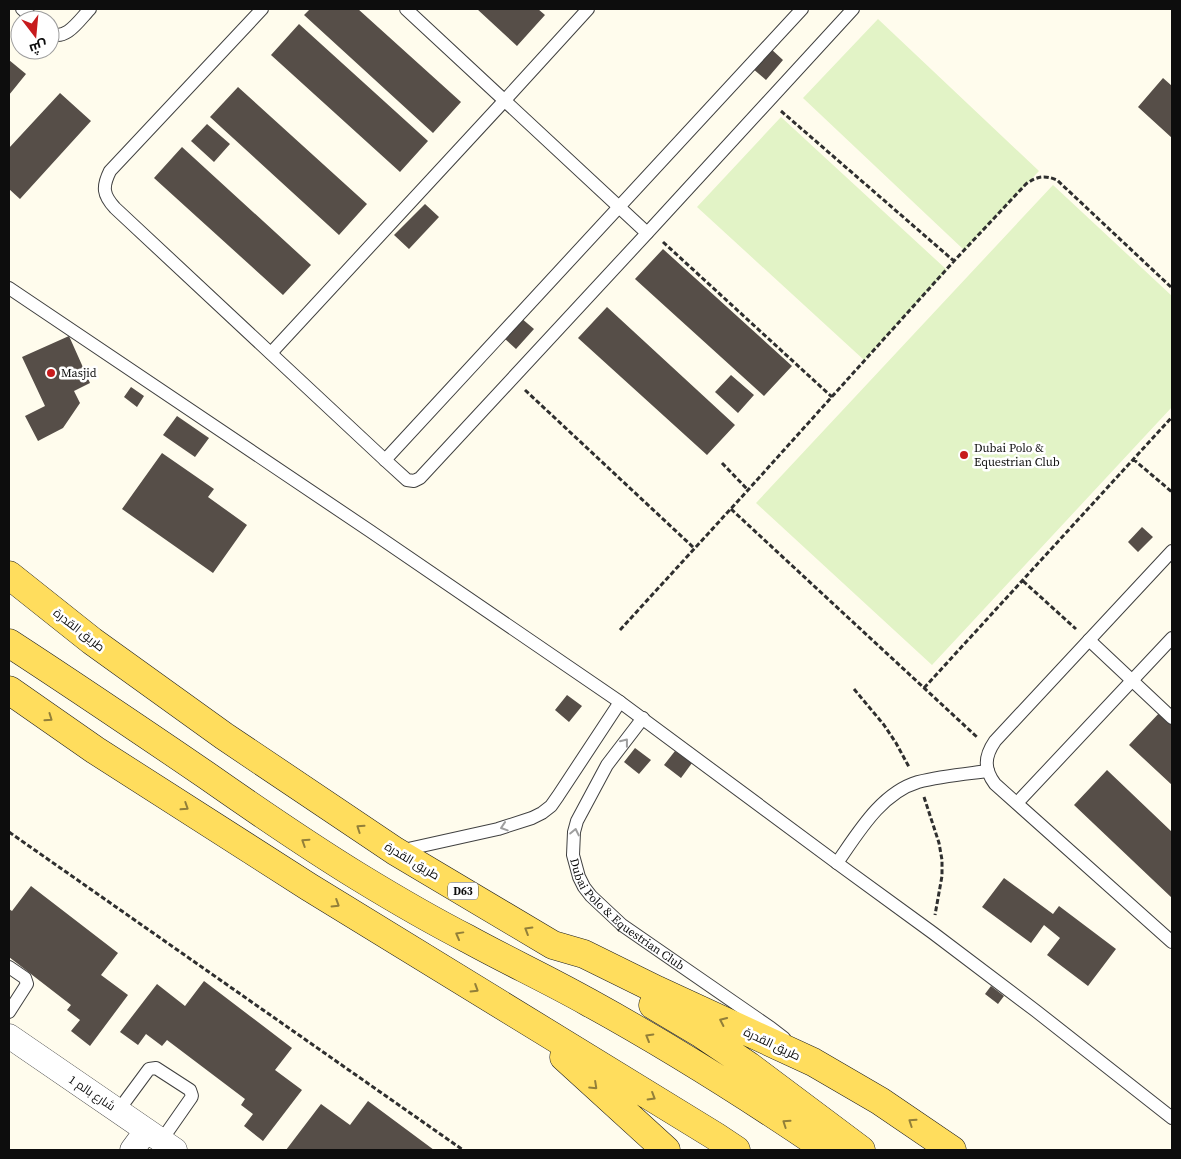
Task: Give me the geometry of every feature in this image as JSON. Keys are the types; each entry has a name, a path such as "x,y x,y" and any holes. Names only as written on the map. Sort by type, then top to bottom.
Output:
{"main road":[{"name":"طريق القدرة","path":"9,575 92,641 224,736 395,851 553,945 584,954 813,1062 880,1101 952,1150"},
{"path":"9,643 358,877 470,941 652,1038 827,1150"},
{"path":"9,690 95,750 260,856 736,1150"},
{"path":"553,945 716,1044 749,1066 861,1150"},
{"path":"520,1017 600,1092 666,1150"}],"street":[{"name":"شارع بالم 1","path":"9,1036 161,1141"},
{"path":"132,1150 161,1141"}],"lane":[{"path":"60,36 65,34 90,9"},
{"path":"262,9 110,171 105,180 105,191 108,200 115,208 385,460 407,480 414,482 854,9"},
{"path":"406,9 648,232"},
{"path":"271,353 588,9"},
{"path":"385,460 802,9"},
{"path":"9,288 644,718 1036,1011 1172,1118"},
{"path":"1172,551 1001,734 989,749 986,764 995,784 1172,942"},
{"path":"1017,803 1172,638"},
{"path":"1089,640 1172,718"},
{"path":"395,851 498,829 542,813 551,806 620,702"},
{"name":"Dubai Polo & Equestrian Club","path":"644,718 607,765 577,821 573,838 573,855 584,888 622,925 771,1028 813,1062"},
{"path":"837,863 856,836 893,795 918,782 988,771"},
{"path":"9,967 25,978 27,984 9,1012"},
{"path":"118,1111 149,1069 156,1068 190,1090 191,1098 161,1141"}],"path":[{"path":"768,101 954,261"},
{"path":"620,630 954,261 1026,184 1033,179 1041,176 1057,180 1172,288"},
{"path":"648,232 832,397"},
{"path":"512,378 694,548"},
{"path":"924,688 1172,417"},
{"path":"1134,459 1172,492"},
{"path":"722,463 748,490"},
{"path":"731,509 989,749"},
{"path":"1023,581 1089,640"},
{"path":"854,690 884,724 918,782 926,801 939,843 942,860 942,876 933,933"},
{"path":"9,832 463,1150"}],"green space":[{"path":"878,19 1039,171 964,250 803,98"},
{"path":"781,117 947,270 864,360 697,207"},
{"name":"Dubai Polo & Equestrian Club","path":"1053,185 1172,296 1172,407 932,665 756,503"}],"building":[{"path":"310,9 358,9 461,102 433,133 304,15"},
{"path":"477,9 538,9 545,15 517,46"},
{"path":"299,24 428,141 400,172 271,55"},
{"path":"770,48 783,60 766,80 752,68"},
{"path":"9,60 26,74 9,95"},
{"path":"1163,78 1172,86 1172,138 1138,107"},
{"path":"238,87 367,204 339,235 210,117"},
{"path":"60,93 91,121 20,199 9,189 9,148"},
{"path":"207,124 230,144 214,162 191,141"},
{"path":"182,147 311,265 283,295 154,178"},
{"path":"425,204 439,217 409,249 394,235"},
{"path":"663,249 792,366 764,396 635,279"},
{"path":"607,307 735,425 707,455 578,338"},
{"path":"521,318 534,329 516,349 504,338"},
{"path":"69,336 90,383 74,391 80,403 63,428 38,441 25,416 45,406 22,357"},
{"path":"731,375 754,395 738,413 715,392"},
{"path":"131,387 144,396 137,407 124,397"},
{"path":"177,416 209,438 195,457 163,435"},
{"path":"162,453 214,489 208,497 247,525 213,573 122,509"},
{"path":"1142,527 1153,537 1138,552 1128,542"},
{"path":"567,695 582,706 569,722 555,710"},
{"path":"1162,710 1172,720 1172,785 1129,745"},
{"path":"635,748 651,760 639,774 624,762"},
{"path":"675,751 692,763 681,778 664,765"},
{"path":"1107,770 1172,832 1172,898 1074,805"},
{"path":"1004,878 1053,914 1059,906 1116,949 1088,986 1047,955 1060,938 1044,925 1031,943 982,907"},
{"path":"31,886 118,953 101,975 128,995 90,1046 71,1031 80,1020 67,1010 71,1005 9,957 9,909 12,911"},
{"path":"204,981 292,1048 275,1070 302,1090 263,1141 244,1126 253,1114 241,1105 245,1099 167,1040 162,1046 146,1034 138,1045 120,1032 157,984 185,1006"},
{"path":"991,986 1004,996 998,1004 985,994"},
{"path":"368,1101 434,1150 286,1150 321,1104 350,1125"}],"place":[{"name":"Masjid","path":"51,373"},
{"name":"Dubai Polo & Equestrian Club","path":"964,455"}]}
